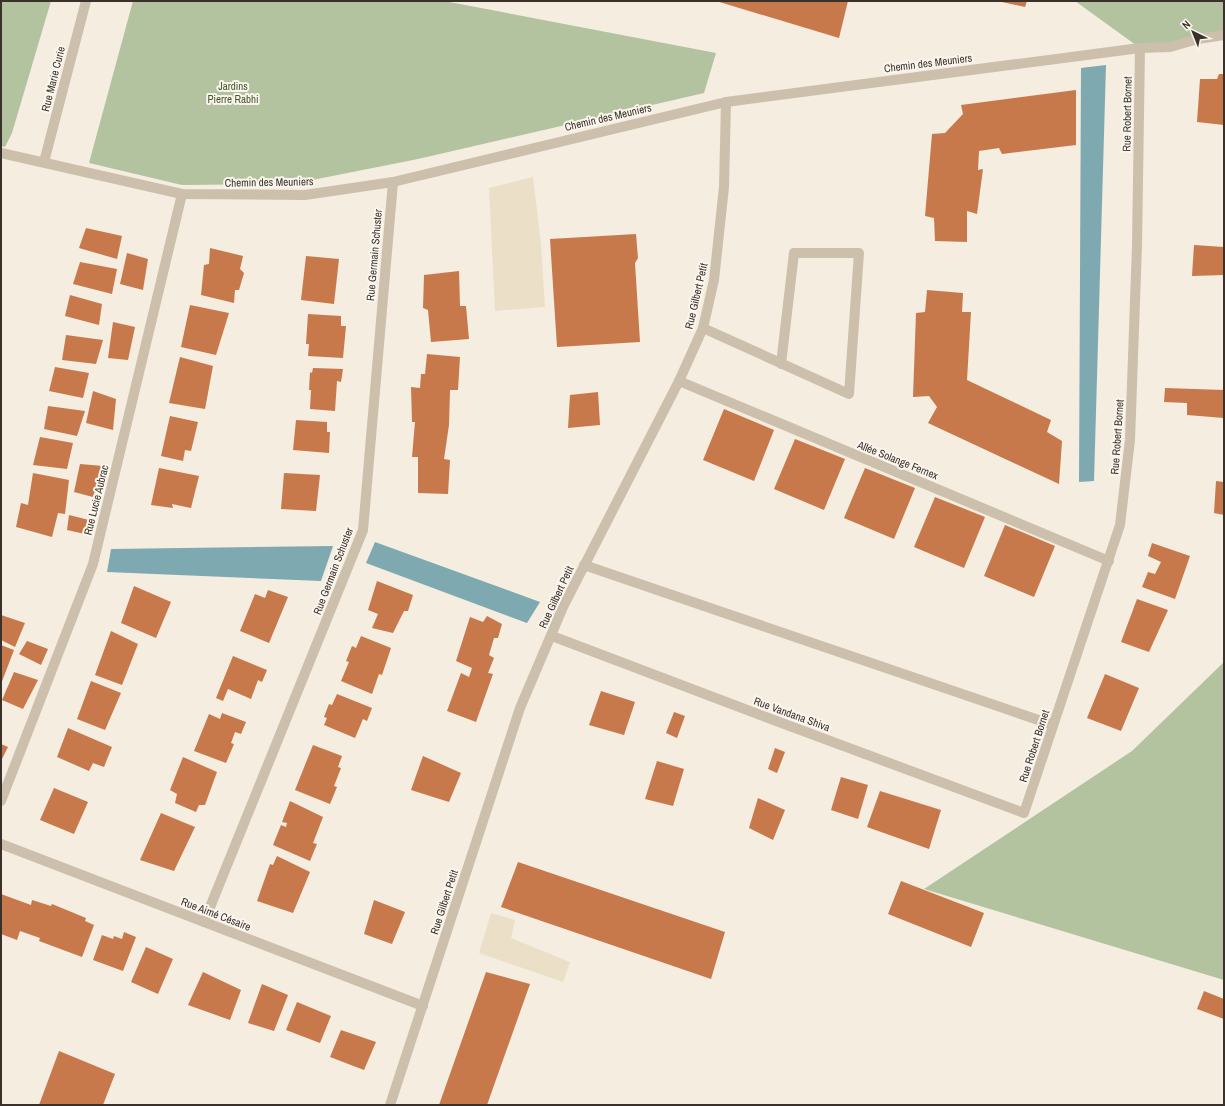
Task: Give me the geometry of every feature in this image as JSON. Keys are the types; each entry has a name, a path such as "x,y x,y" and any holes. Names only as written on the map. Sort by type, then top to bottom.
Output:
{"street":[{"name":"Rue Marie Curie","path":"44,162 86,1"},
{"name":"Chemin des Meuniers","path":"1,153 182,194 304,195 393,182 726,102 1140,48 1170,47 1198,39 1224,35"},
{"name":"Rue Robert Bornet","path":"1024,813 1120,525 1130,440 1137,246 1140,48"},
{"name":"Rue Gilbert Petit","path":"390,1105 520,708 584,565 679,381 703,328 714,280 722,202 726,102"},
{"name":"Rue Germain Schuster","path":"204,922 363,530 393,182"},
{"name":"Rue Lucie Aubrac","path":"1,801 93,564 182,194"},
{"path":"703,328 781,364 849,394 859,253 794,253 781,364"},
{"name":"Allée Solange Fernex","path":"679,381 1108,561"},
{"path":"584,565 1053,725"},
{"name":"Rue Vandana Shiva","path":"552,636 1024,813"},
{"name":"Rue Aimé Césaire","path":"1,844 422,1006"}],"green space":[{"path":"1,1 51,1 12,133 5,147 1,146"},
{"name":"Jardins Pierre Rabhi","path":"133,1 444,1 716,53 704,93 418,159 292,184 182,185 89,163"},
{"path":"1075,1 1224,1 1224,35 1140,48"},
{"path":"1224,662 1224,980 924,889 1132,751"}],"shaded area":[{"path":"533,177 541,244 545,307 495,311 489,188"},
{"path":"491,913 515,920 511,938 570,962 563,982 479,953"}],"water":[{"path":"1106,65 1094,481 1079,482 1081,68"},
{"path":"375,542 540,602 527,623 366,563"},
{"path":"333,546 321,581 107,572 111,549"}],"building":[{"path":"716,1 848,1 839,38"},
{"path":"997,1 1027,1 1025,7"},
{"path":"1219,74 1224,74 1224,125 1197,122 1200,79 1217,79"},
{"path":"1076,90 1076,145 1002,154 999,148 979,151 978,170 983,169 977,214 967,211 967,242 935,241 934,218 925,216 932,134 945,133 963,114 961,105"},
{"path":"86,228 122,236 117,259 79,248"},
{"path":"636,234 638,258 635,263 640,342 557,347 550,239"},
{"path":"1194,245 1224,247 1224,275 1192,276"},
{"path":"210,248 243,256 240,269 244,273 239,290 235,290 234,303 201,295 204,265 209,264"},
{"path":"127,253 148,259 143,290 120,284"},
{"path":"306,256 339,259 334,304 301,300"},
{"path":"80,262 117,269 112,294 73,284"},
{"path":"459,271 460,306 466,306 469,339 431,342 428,310 423,308 424,275"},
{"path":"927,290 963,293 962,312 971,312 967,380 1051,420 1047,432 1062,441 1059,484 928,423 937,407 929,396 913,397 916,313 925,312"},
{"path":"70,295 102,304 99,325 65,316"},
{"path":"190,305 229,313 216,355 181,347"},
{"path":"308,314 341,316 341,326 346,326 343,358 308,356 309,344 306,344"},
{"path":"113,322 135,327 128,360 108,358"},
{"path":"66,335 103,340 96,364 62,360"},
{"path":"427,354 460,357 458,390 450,390 449,425 444,459 450,460 448,494 418,493 418,457 412,457 415,422 412,422 411,387 420,388 421,374 425,374"},
{"path":"180,357 213,366 205,409 169,403"},
{"path":"55,367 89,373 83,398 49,391"},
{"path":"313,368 343,369 341,382 337,381 335,411 310,409 310,372 312,373"},
{"path":"1165,388 1224,390 1224,418 1187,415 1187,403 1164,402"},
{"path":"93,391 116,399 113,430 86,423"},
{"path":"598,392 600,425 568,428 570,395"},
{"path":"48,406 85,411 77,436 44,429"},
{"path":"724,409 774,430 754,481 703,460"},
{"path":"170,416 198,422 191,451 185,450 183,461 161,456"},
{"path":"296,420 327,422 327,432 330,432 329,453 293,450"},
{"path":"40,437 73,443 67,469 33,465"},
{"path":"795,439 845,459 824,510 774,489"},
{"path":"80,464 103,466 93,497 74,492"},
{"path":"159,468 199,476 191,508 172,504 173,508 151,505"},
{"path":"865,468 915,488 894,539 844,518"},
{"path":"33,473 69,480 65,514 58,513 52,537 16,527 21,503 28,505"},
{"path":"284,473 320,475 316,511 281,509"},
{"path":"1216,481 1224,482 1224,515 1214,513"},
{"path":"935,497 985,517 964,568 914,547"},
{"path":"69,515 89,520 85,534 67,530"},
{"path":"1005,525 1055,546 1034,597 984,576"},
{"path":"1152,543 1190,556 1175,599 1142,587 1148,572 1155,574 1161,562 1148,556"},
{"path":"377,581 413,595 408,611 404,611 393,633 372,628 378,614 368,610"},
{"path":"134,586 171,602 156,638 121,623"},
{"path":"268,590 288,597 269,643 240,631 255,594 265,598"},
{"path":"1137,599 1168,610 1149,652 1121,642"},
{"path":"1,615 25,623 15,647 1,640"},
{"path":"487,616 502,624 498,638 494,638 489,655 494,658 488,673 493,674 476,722 447,711 461,673 469,677 472,668 456,661 470,617 483,622"},
{"path":"111,631 138,644 122,685 95,675"},
{"path":"361,636 391,648 382,675 379,674 372,694 341,681 349,662 346,661 352,646 356,648"},
{"path":"27,641 48,649 41,665 19,654"},
{"path":"1,645 14,650 1,684"},
{"path":"233,656 267,670 262,682 258,680 251,699 228,689 223,701 216,698"},
{"path":"14,672 38,680 23,709 2,700"},
{"path":"1105,674 1139,688 1121,731 1087,718"},
{"path":"91,681 121,693 105,730 77,719"},
{"path":"601,691 635,702 624,735 589,725"},
{"path":"337,694 372,708 367,721 363,719 355,738 324,725 327,718 324,717 329,704 332,705"},
{"path":"674,712 685,716 677,738 666,733"},
{"path":"222,713 246,722 241,734 235,732 231,743 234,744 226,763 194,751 209,714 220,719"},
{"path":"68,728 112,747 104,767 93,763 89,771 57,757"},
{"path":"1,744 8,747 1,761"},
{"path":"313,745 342,756 338,767 341,768 334,786 337,787 330,804 295,790"},
{"path":"775,748 785,752 777,773 768,769"},
{"path":"423,756 461,773 449,802 411,790"},
{"path":"183,757 217,772 205,805 199,805 196,812 175,803 177,794 170,790"},
{"path":"657,761 684,769 673,806 645,799"},
{"path":"841,777 868,785 858,819 831,810"},
{"path":"54,788 88,802 74,834 40,820"},
{"path":"880,791 941,810 929,849 867,827"},
{"path":"758,798 785,810 773,840 749,828"},
{"path":"290,801 323,817 313,843 317,844 310,861 273,845 281,825 286,827 287,823 282,822"},
{"path":"161,813 195,827 174,871 140,860"},
{"path":"277,856 310,872 293,913 257,901 270,864 273,865"},
{"path":"518,862 725,932 711,979 501,907"},
{"path":"901,881 984,913 971,947 888,914"},
{"path":"1,894 31,905 32,900 51,906 52,904 86,918 85,921 94,925 82,957 39,941 40,938 20,931 17,940 1,934"},
{"path":"374,900 405,912 392,944 364,934"},
{"path":"124,932 136,937 123,971 93,960 102,935 113,939 114,936 122,939"},
{"path":"146,947 173,959 158,994 131,982"},
{"path":"203,972 241,990 230,1020 188,1005"},
{"path":"486,972 530,984 487,1105 439,1105"},
{"path":"262,984 288,995 274,1031 248,1023"},
{"path":"1204,991 1224,999 1224,1019 1197,1009"},
{"path":"297,1002 331,1016 320,1043 286,1030"},
{"path":"341,1030 376,1042 364,1070 330,1057"},
{"path":"59,1051 115,1074 103,1105 39,1105"}]}
